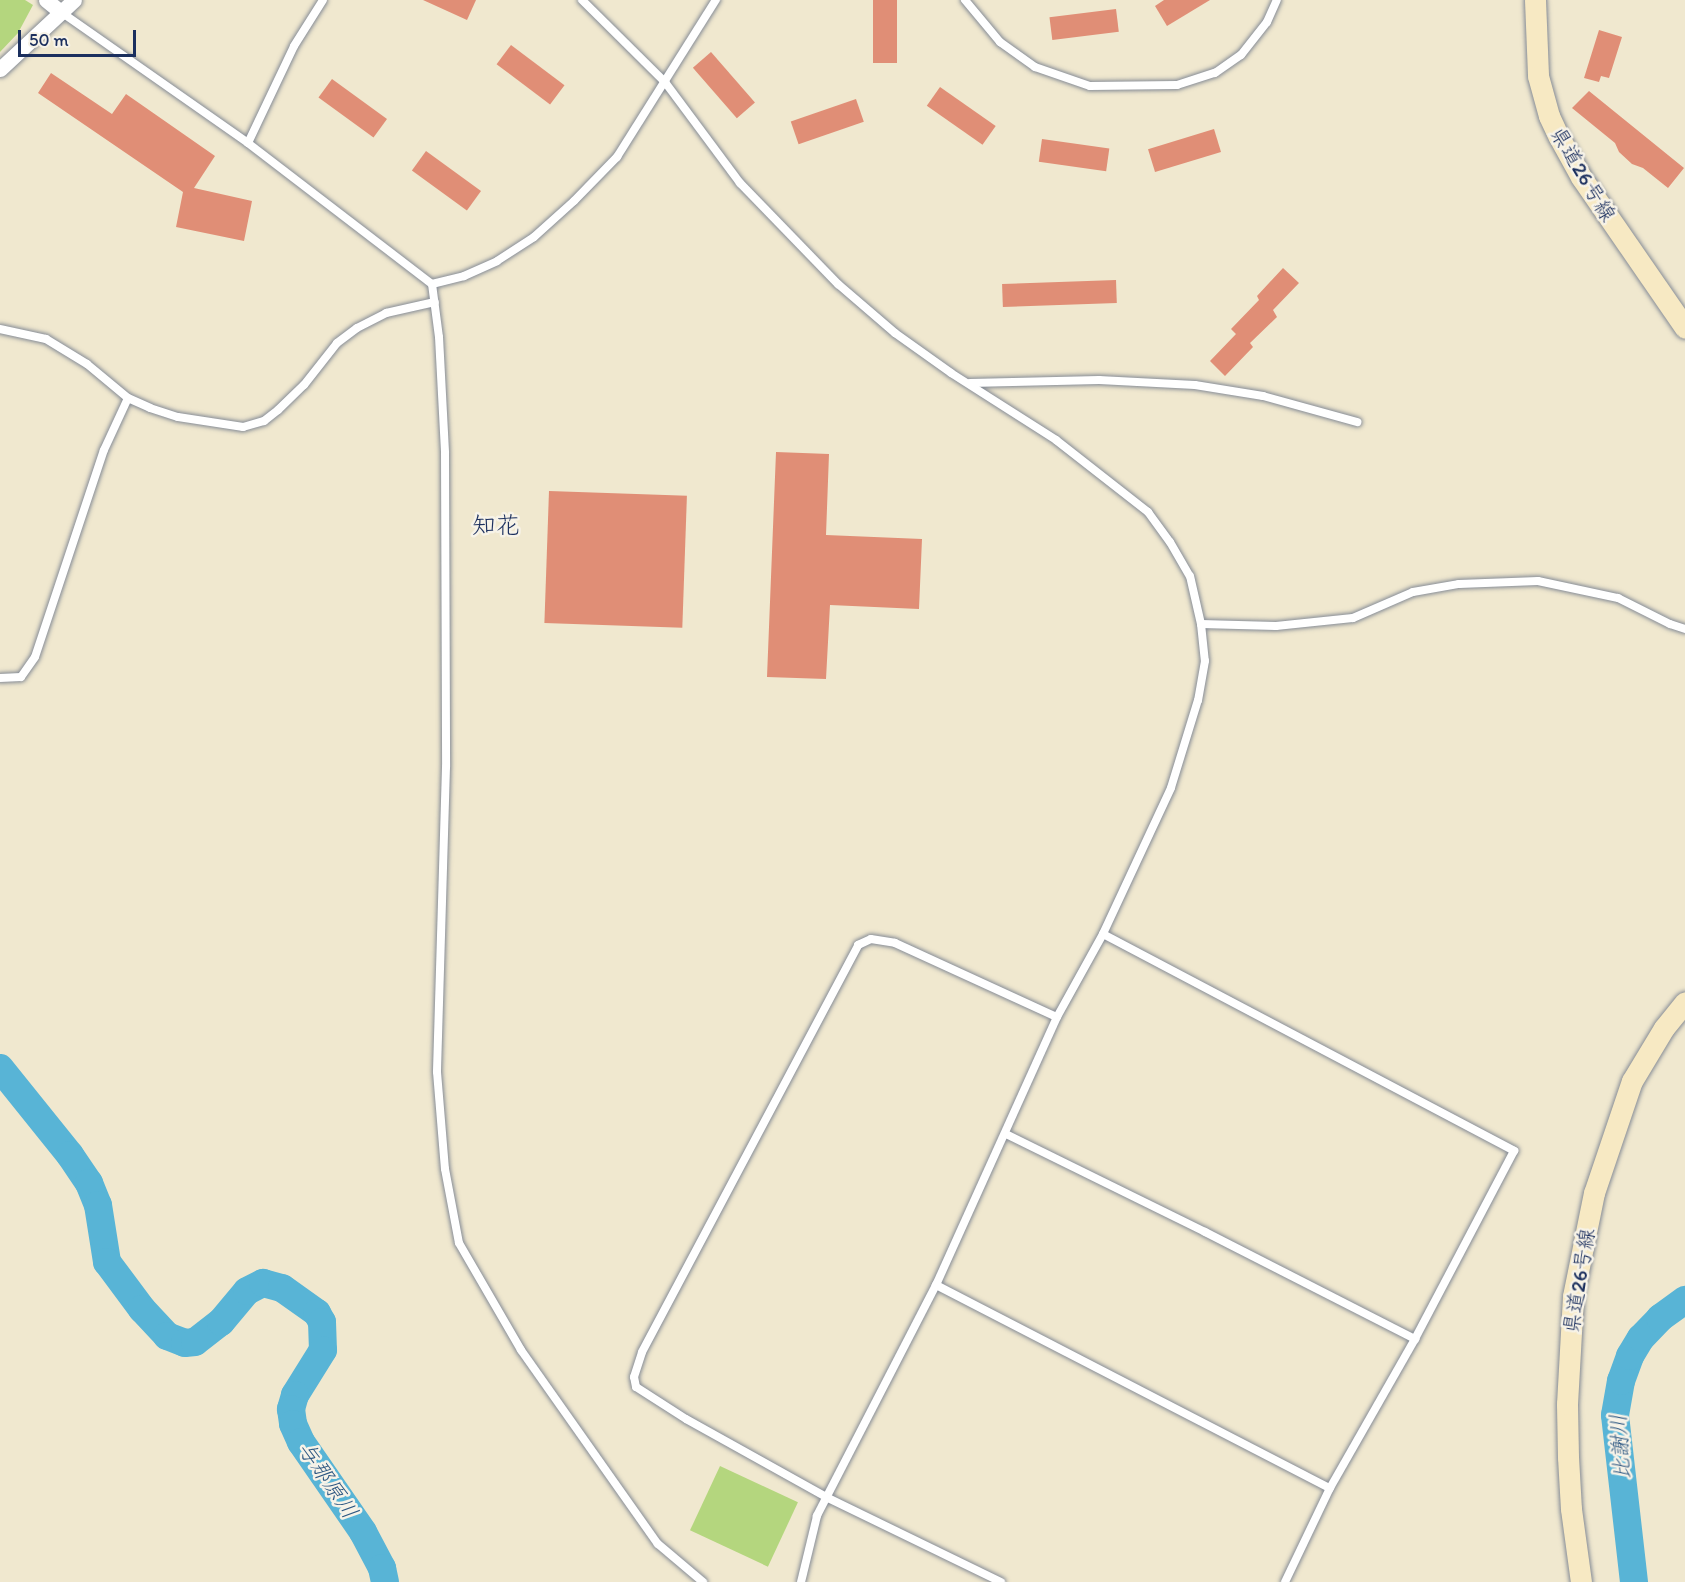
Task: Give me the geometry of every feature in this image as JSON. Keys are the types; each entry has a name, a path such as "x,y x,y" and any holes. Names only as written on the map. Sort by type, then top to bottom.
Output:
{"main road":[{"name":"県道26号線","path":"1535,0 1538,76 1549,116 1581,177 1685,328"},
{"name":"県道26号線","path":"1581,1582 1571,1509 1567,1425 1569,1350 1576,1275 1594,1193 1632,1081 1664,1028 1685,1002"}],"street":[{"path":"46,0 61,12"},
{"path":"0,69 74,0"}],"lane":[{"path":"248,143 294,46 323,0"},
{"path":"582,0 665,82 740,183 838,284 895,333 1056,440 1148,512 1170,542 1190,576 1201,624 1205,661 1198,700 1172,788 1103,934 1057,1017 936,1285 817,1516 801,1582"},
{"path":"432,284 472,273 534,237 574,201 617,157 716,0"},
{"path":"965,0 1000,42 1035,67 1090,86 1177,85 1215,73 1241,55 1267,22 1278,0"},
{"path":"61,12 248,143 432,284 440,337 445,453 446,744 437,1072 445,1169 459,1243 521,1350 658,1544 703,1582"},
{"path":"0,328 46,339 87,364 128,398 178,417 243,427 264,421 304,386 337,343 357,328 386,313 435,302"},
{"path":"969,383 1099,380 1195,385 1263,396 1357,422"},
{"path":"0,678 21,677 35,657 104,450 128,398"},
{"path":"1201,624 1276,626 1353,618 1413,592 1459,584 1538,581 1618,598 1685,629"},
{"path":"1103,934 1514,1151 1415,1339 1330,1488 1285,1582"},
{"path":"1001,1582 828,1498 686,1419 636,1387 634,1377 642,1352 858,945 871,939 895,943 1057,1017"},
{"path":"1006,1134 1415,1339"},
{"path":"936,1285 1330,1488"}],"green space":[{"path":"0,0 25,0 33,5 18,33 0,52"},
{"path":"720,1466 798,1502 768,1567 690,1530"}],"building":[{"path":"423,0 476,0 467,20"},
{"path":"873,0 897,0 897,63 873,63"},
{"path":"1164,0 1210,0 1167,26 1155,6"},
{"path":"1116,9 1119,32 1052,40 1049,17"},
{"path":"1599,30 1622,37 1609,78 1601,76 1599,82 1584,78"},
{"path":"511,45 565,85 550,104 497,64"},
{"path":"711,52 755,103 737,118 693,68"},
{"path":"51,73 112,114 126,94 215,156 194,188 252,201 244,241 176,227 183,192 38,93"},
{"path":"332,79 387,119 373,138 318,98"},
{"path":"940,87 996,126 983,145 927,106"},
{"path":"1589,91 1684,168 1668,188 1643,168 1632,164 1619,152 1615,143 1572,108"},
{"path":"856,99 864,122 799,144 791,121"},
{"path":"1214,129 1221,152 1155,172 1148,149"},
{"path":"1042,139 1109,148 1106,171 1039,162"},
{"path":"426,151 481,191 467,210 412,170"},
{"path":"1283,268 1299,283 1273,310 1277,317 1250,343 1253,347 1225,376 1210,361 1236,334 1231,329 1259,300 1257,296"},
{"path":"1116,280 1117,303 1003,307 1002,284"},
{"path":"776,452 829,454 826,535 922,539 919,609 830,605 826,679 767,677"},
{"path":"549,491 687,496 682,628 544,623"}],"waterway":[{"name":"与那原川","path":"0,1068 70,1155 89,1183 98,1205 107,1262 142,1309 167,1336 185,1343 195,1342 221,1322 247,1291 263,1283 282,1288 317,1313 322,1322 323,1350 295,1395 291,1409 293,1424 301,1442 363,1532 382,1568 385,1582"},
{"name":"比謝川","path":"1634,1582 1615,1415 1621,1381 1630,1356 1641,1338 1660,1318 1685,1300"}],"district":[{"name":"知花","path":"496,525"}]}
